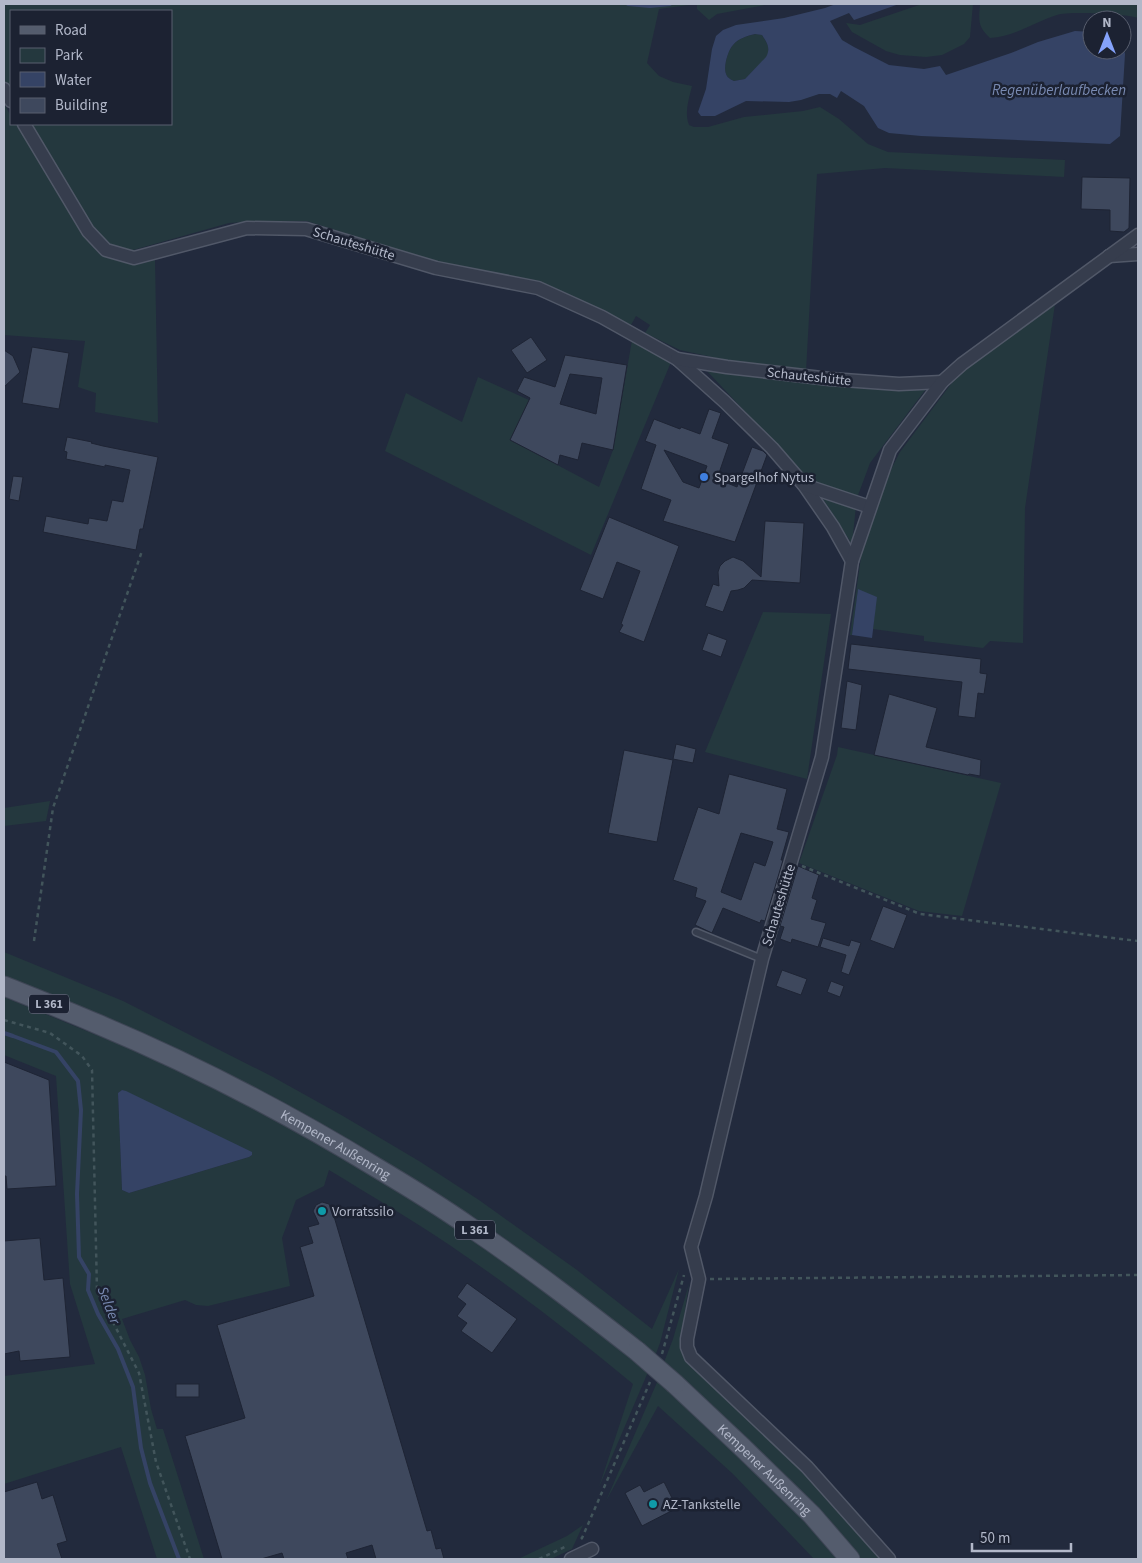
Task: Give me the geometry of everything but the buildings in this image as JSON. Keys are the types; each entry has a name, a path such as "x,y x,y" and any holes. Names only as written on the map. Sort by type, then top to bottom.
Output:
{"main road":[{"name":"Kempener Außenring","path":"4,986 146,1045 242,1092 334,1142 471,1227 562,1292 637,1351 675,1384 805,1508 850,1559"}],"street":[{"path":"4,89 10,100"},
{"name":"Schauteshütte","path":"25,125 88,231 106,250 134,258 246,228 306,229 436,268 538,288 602,317 677,359 725,402 772,448 804,485 833,527 852,561"},
{"name":"Schauteshütte","path":"699,1279 691,1247 706,1196 762,959 822,758 852,561 890,450 942,382 962,364 1138,235"},
{"path":"1109,256 1138,254"},
{"name":"Schauteshütte","path":"677,359 830,379 899,384 942,382"},
{"path":"804,485 870,507"},
{"path":"699,1279 687,1339 687,1347 691,1357 807,1467 889,1559"},
{"path":"571,1559 592,1550"}],"lane":[{"path":"696,932 762,959"}],"path":[{"path":"34,941 53,808 142,551"},
{"path":"792,862 920,914 1138,941"},
{"path":"4,1020 50,1034 82,1056 92,1070 97,1291 139,1373 156,1462 190,1559"},
{"path":"661,1357 685,1270"},
{"path":"699,1279 1138,1276"},
{"path":"539,1559 582,1538 651,1381"}],"green space":[{"path":"4,4 697,4 659,9 647,63 659,76 673,82 692,86 687,110 689,125 708,127 744,117 803,111 820,107 839,119 868,144 888,152 1065,160 1064,177 885,168 817,174 806,371 744,364 680,350 645,333 650,325 636,316 631,325 548,285 426,259 307,221 229,223 126,252 114,247 92,229 29,125 172,125 172,10 10,10 10,94 4,81"},
{"path":"697,4 770,4 717,14 709,20 697,9"},
{"path":"922,4 973,4 970,37 964,44 942,55 926,57 900,55 886,51 852,32 846,23 860,25"},
{"path":"980,4 1138,4 1138,18 1132,17 1132,10 1082,10 1082,13 1057,15 1007,35 990,38 981,26"},
{"path":"756,34 762,35 767,43 769,51 767,57 745,79 733,81 727,77 725,69 729,51 738,41"},
{"path":"4,104 10,114 10,125 17,125 85,234 102,252 136,265 155,260 158,423 95,412 96,393 78,387 85,341 4,335"},
{"path":"1055,304 1025,508 1023,643 990,641 983,648 924,641 924,636 873,629 876,597 858,590 852,635 850,635 862,550 882,487 900,452 957,376"},
{"path":"632,340 671,362 591,555 385,451 406,393 462,422 478,377 529,400 510,440 599,487 613,450"},
{"path":"707,371 743,373 804,381 926,389 870,463 857,498 813,484"},
{"path":"820,494 856,506 852,544"},
{"path":"763,612 831,614 807,779 705,752"},
{"path":"838,747 1001,783 962,916 919,911 799,863 837,755"},
{"path":"50,801 46,821 4,826 4,808"},
{"path":"4,952 123,1001 273,1077 343,1116 419,1161 479,1200 577,1270 652,1329 679,1269 654,1359 564,1282 528,1257 117,1023 4,976"},
{"path":"4,997 174,1067 334,1150 492,1251 589,1322 648,1372 599,1487 633,1384 544,1313 474,1262 421,1226 329,1170 324,1186 296,1200 282,1238 290,1286 208,1306 196,1305 185,1300 122,1319 139,1357 157,1429 163,1429 204,1559 157,1559 121,1447 4,1484 4,1376 95,1364 70,1284 56,1076 4,1055","holes":["122,1090 252,1155 129,1193 122,1190 118,1093"]},
{"path":"689,1284 681,1350 686,1360 804,1470 885,1559 861,1559 795,1489 663,1365 673,1339"},
{"path":"658,1380 778,1491 840,1559 814,1559 733,1474 658,1406 606,1501"},
{"path":"583,1525 572,1549 551,1559 518,1559 567,1536"}],"water":[{"name":"Regenüberlaufbecken","path":"836,4 899,4 854,20 849,13 830,21 842,40 889,65 924,69 940,66 946,75 1038,42 1075,31 1082,31 1082,60 1125,60 1120,136 1110,144 889,133 878,128 864,106 841,91 837,98 830,94 819,94 789,102 746,101 715,116 701,116 698,112 706,89 712,49 716,36 723,30 736,25 784,18","holes":["755,34 762,35 767,43 766,57 745,79 734,81 727,77 725,64 733,45"]},
{"path":"858,589 877,597 872,638 852,635"},
{"path":"122,1090 252,1152 252,1155 129,1193 122,1190 118,1093"}],"waterway":[{"path":"628,4 650,6 670,4"},
{"name":"Selder","path":"4,1033 56,1052 78,1081 81,1110 77,1194 79,1257 89,1274 88,1290 98,1314 118,1349 133,1387 141,1448 150,1483 179,1559"}],"place":[{"name":"Spargelhof Nytus","path":"704,477"},
{"name":"Vorratssilo","path":"322,1211"},
{"name":"AZ-Tankstelle","path":"653,1504"}]}
